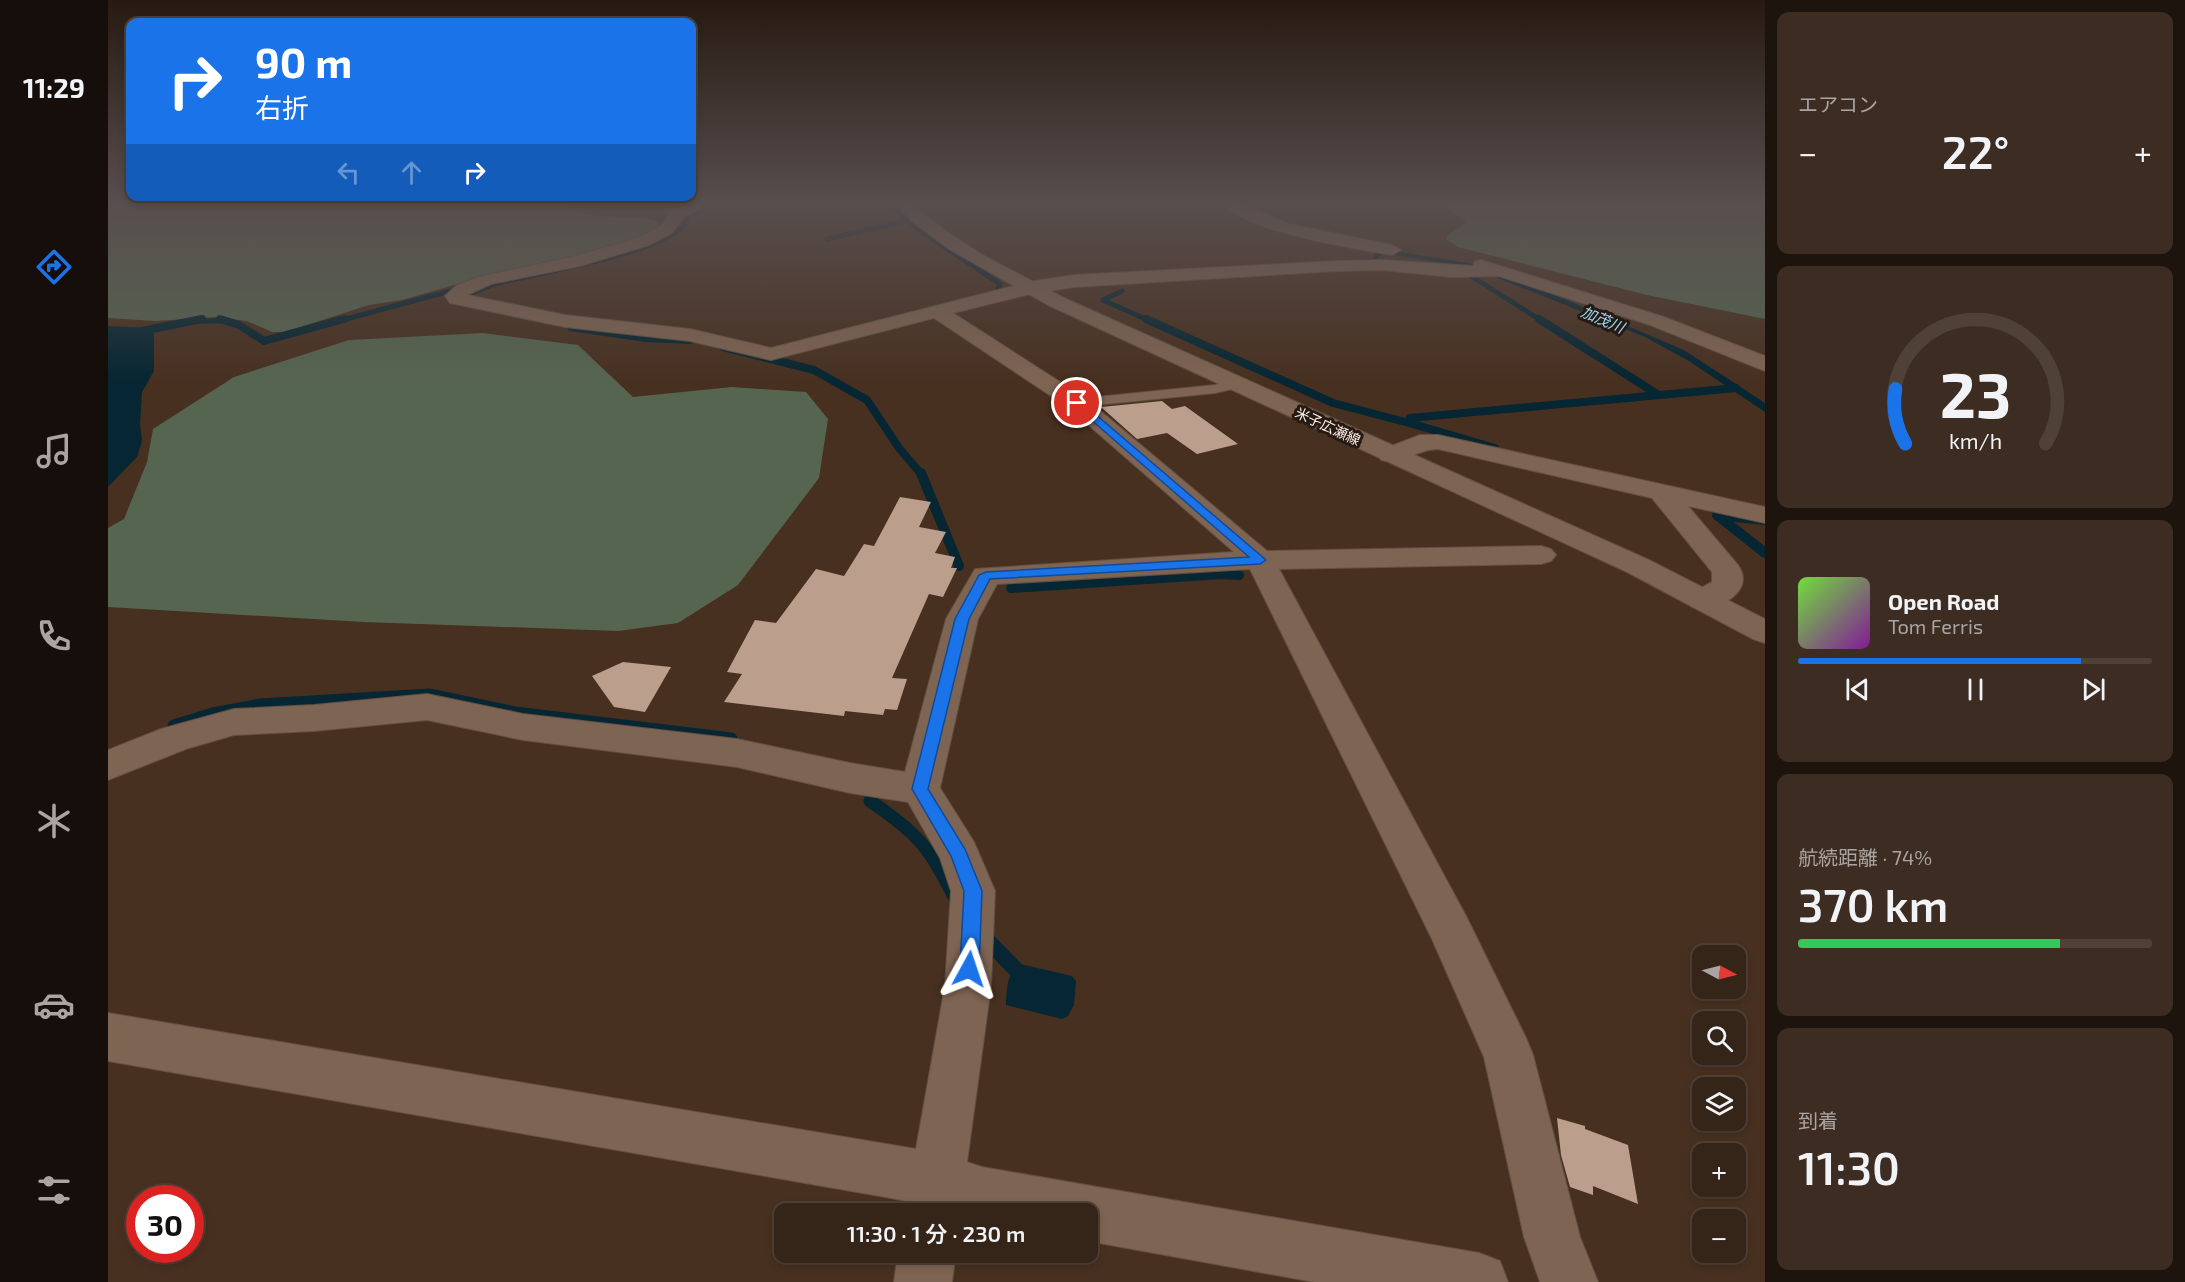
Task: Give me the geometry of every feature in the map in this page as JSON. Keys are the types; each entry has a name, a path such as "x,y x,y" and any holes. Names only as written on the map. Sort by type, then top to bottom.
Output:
{"street":[{"path":"566,263 486,281 466,288 455,296 565,321 690,335 771,354 939,313 1029,288 1074,281 1336,266 1383,265 1424,271 1501,271"},
{"name":"米子広瀬線","path":"983,263 1029,288 1236,384 1638,566 1765,633"},
{"path":"1472,263 1657,321 1765,364"},
{"path":"939,313 1077,403 1260,560 1451,932 1508,1054 1552,1237 1569,1282"},
{"path":"1390,455 1420,442 1438,442 1765,515"},
{"path":"1663,494 1727,571 1728,586 1703,600"},
{"path":"934,1197 968,986 973,891 959,854 920,789 962,619 986,575 1260,560 1541,555"},
{"path":"108,766 174,740 234,722 314,718 427,707 523,727 737,753 850,778 920,789"},
{"path":"108,1037 934,1197 982,1195 1479,1282"},
{"path":"923,1282 926,1263"}],"lane":[{"path":"1077,403 1215,389 1236,384"}],"green space":[{"path":"108,263 552,263 492,274 402,300 369,305 285,332 272,332 247,321 216,317 156,321 108,318"},
{"path":"1520,263 1765,263 1765,319 1647,295"},
{"path":"483,333 578,345 633,397 732,387 806,392 828,419 819,478 738,585 678,623 618,631 364,622 108,607 108,528 124,519 147,462 153,429 234,377 349,340"}],"water":[{"name":"加茂川","path":"1442,263 1468,263 1505,274 1684,350 1765,403 1765,412 1689,361 1645,337 1485,273"},
{"path":"108,326 154,328 154,371 142,392 140,424 142,441 137,457 108,487"},
{"path":"1020,964 1072,976 1076,981 1074,1005 1068,1016 1062,1019 1006,1005 1010,978"}],"building":[{"path":"1162,401 1172,409 1185,406 1238,444 1197,454 1167,433 1137,439 1101,407"},
{"path":"900,497 931,502 919,527 946,532 935,553 955,557 951,568 957,568 943,597 929,594 892,678 907,679 897,710 885,709 883,715 845,711 844,716 724,702 742,674 727,672 755,620 776,623 816,569 844,576 864,544 874,546"},
{"path":"623,662 671,667 645,712 614,707 592,676"},
{"path":"1557,1118 1585,1126 1585,1129 1628,1145 1638,1204 1593,1186 1593,1195 1570,1187 1561,1155"}],"waterway":[{"path":"465,296 495,284 591,263"},
{"path":"968,263 1000,284 997,292 987,295"},
{"path":"1471,276 1542,321"},
{"path":"339,321 450,291"},
{"path":"1122,291 1103,300 1150,321"},
{"path":"192,321 202,319"},
{"path":"220,319 226,321"},
{"path":"226,321 239,325 264,341 344,319"},
{"path":"1146,319 1333,403 1413,424"},
{"path":"1539,319 1657,394"},
{"path":"142,331 192,321"},
{"path":"192,321 226,321"},
{"path":"571,327 646,338 690,340"},
{"path":"723,347 814,370 867,400 899,448 922,475"},
{"path":"1413,424 1410,418 1736,388"},
{"path":"1413,424 1495,448"},
{"path":"922,475 959,566"},
{"path":"1765,520 1717,515 1765,553"},
{"path":"1011,588 1221,574 1239,575"},
{"path":"174,726 213,714 260,705 430,695 515,713 731,739"},
{"path":"870,801 900,823 922,844 956,901"},
{"path":"990,943 1023,977"}],"route":[{"path":"969,969 973,891 959,854 934,816 920,789 962,619 986,575 1260,560 1246,545 1077,403"}]}
